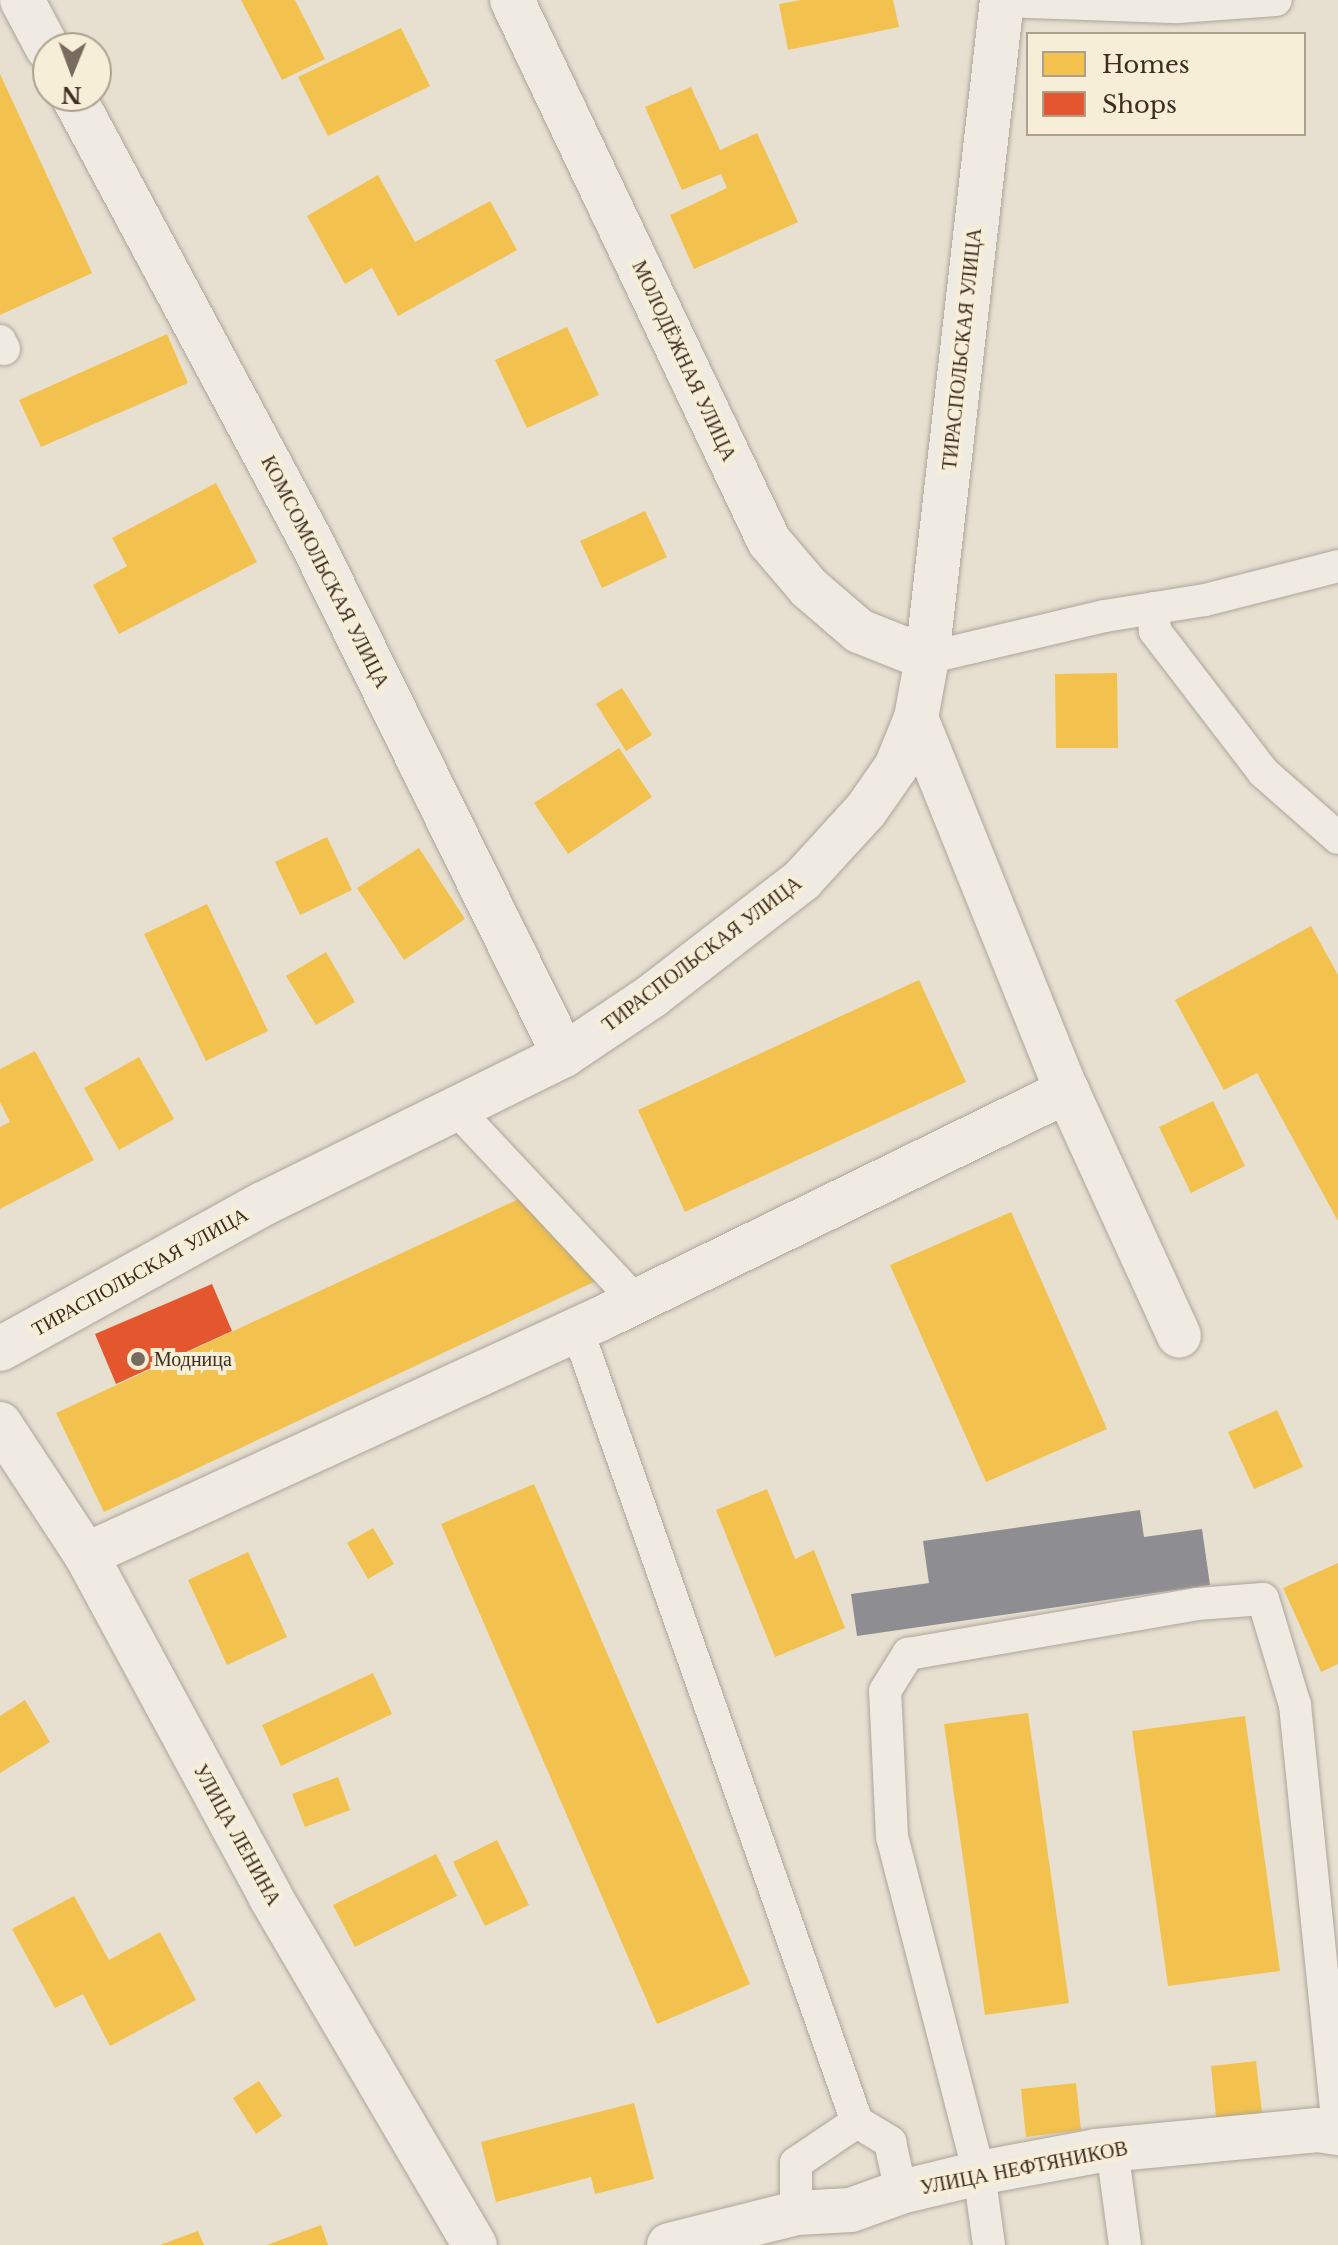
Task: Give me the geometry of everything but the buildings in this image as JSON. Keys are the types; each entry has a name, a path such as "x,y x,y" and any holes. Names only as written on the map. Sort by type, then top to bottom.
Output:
{"street":[{"name":"МОЛОДЁЖНАЯ УЛИЦА","path":"512,0 769,541 809,588 859,631 927,658"},
{"name":"ТИРАСПОЛЬСКАЯ УЛИЦА","path":"0,1349 263,1204 564,1055 652,996 802,880 881,788 896,767 916,718 927,658 1002,0"},
{"path":"15,7 35,32"},
{"name":"КОМСОМОЛЬСКАЯ УЛИЦА","path":"82,112 313,545 564,1055"},
{"path":"916,718 1067,1091 1179,1336"},
{"path":"86,1555 577,1329 1067,1091"},
{"name":"УЛИЦА ЛЕНИНА","path":"0,1424 86,1555 270,1896 475,2245"},
{"name":"УЛИЦА НЕФТЯНИКОВ","path":"669,2245 796,2213 851,2210 901,2192 979,2173 1112,2149 1318,2130 1338,2131"}],"lane":[{"path":"1002,0 1178,7 1276,0"},
{"path":"927,658 1105,616 1205,600 1338,566"},
{"path":"1154,608 1155,631 1263,772 1338,838"},
{"path":"457,1110 636,1301"},
{"path":"577,1329 857,2122 890,2142 901,2192"},
{"path":"989,2245 979,2173 892,1837 885,1691 908,1654 1197,1604 1263,1599 1295,1705 1338,2131"},
{"path":"796,2213 796,2163 857,2122"},
{"path":"1112,2149 1125,2245"}],"place":[{"name":"Модница","path":"138,1359"}]}
